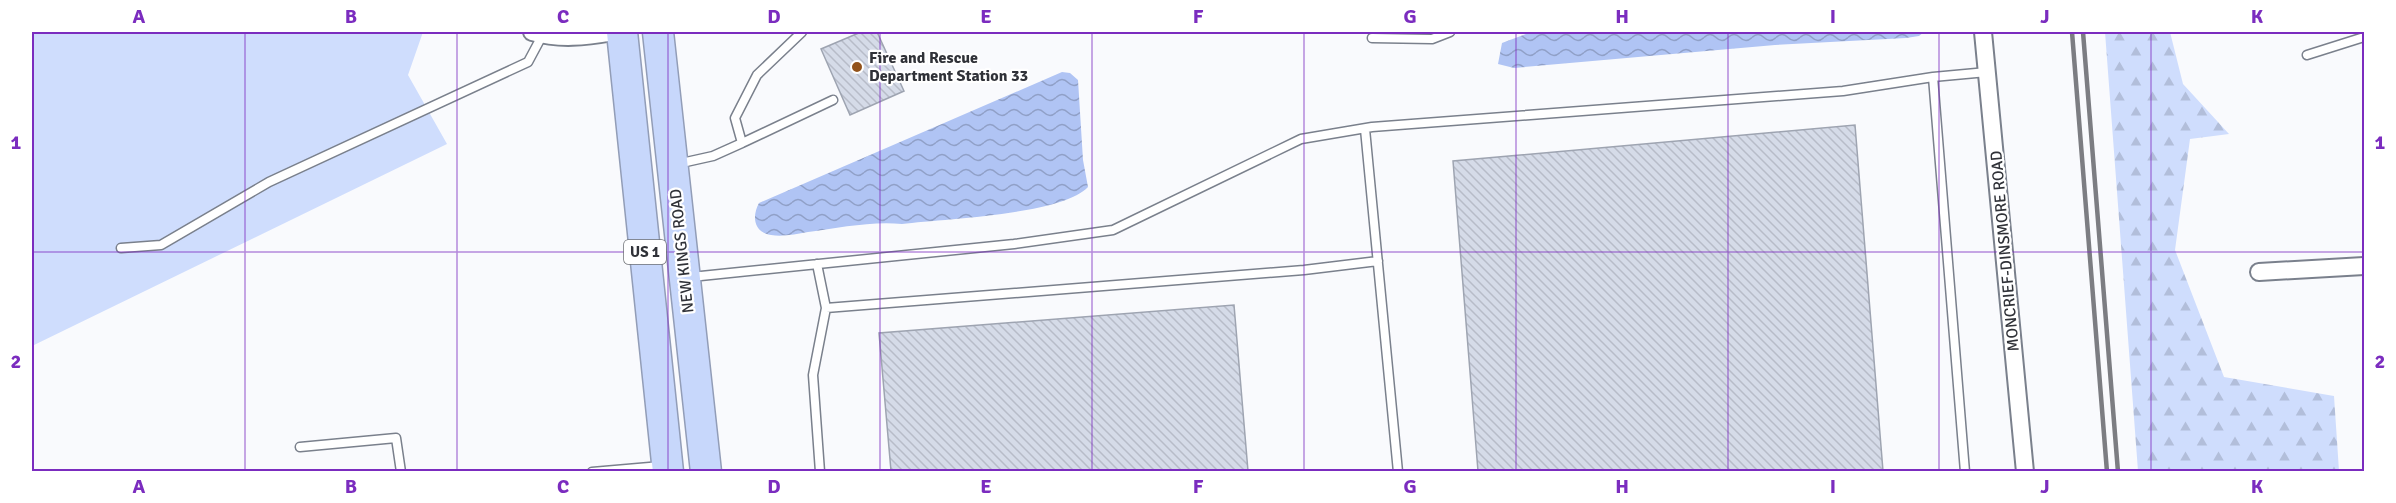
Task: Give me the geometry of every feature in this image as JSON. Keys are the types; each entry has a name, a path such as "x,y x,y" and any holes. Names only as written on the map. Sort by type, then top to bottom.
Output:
{"highway":[{"name":"US 1","path":"622,32 668,469"},
{"name":"NEW KINGS ROAD","path":"658,32 706,471"}],"street":[{"path":"538,33 579,38 613,32"},
{"name":"MONCRIEF-DINSMORE ROAD","path":"1983,32 2025,471"},
{"path":"637,175 673,165"},
{"path":"2259,272 2364,266"}],"lane":[{"path":"742,143 735,118 757,75 802,32"},
{"path":"1372,38 1432,39 1450,32"},
{"path":"121,248 161,245 270,182 528,62 538,33"},
{"path":"2307,55 2364,37"},
{"path":"685,277 1113,230 1301,140 1365,129 1843,91 1933,77 1988,72"},
{"path":"1933,77 1965,471"},
{"path":"673,165 713,156 833,100"},
{"path":"1365,129 1398,471"},
{"path":"826,309 1304,270 1378,261"},
{"path":"817,264 826,309 813,375 820,471"},
{"path":"300,447 396,438 401,471"},
{"path":"592,471 668,469"}],"green space":[{"path":"32,32 423,32 408,75 447,144 32,346"},
{"path":"2105,32 2170,32 2183,84 2229,134 2190,139 2175,250 2224,377 2334,396 2339,471 2138,471"}],"water":[{"path":"1531,32 1924,32 1919,36 1906,38 1775,45 1514,68 1498,64 1502,43"},
{"path":"1062,72 1070,73 1078,80 1083,160 1088,187 1074,196 1029,210 902,224 867,224 776,236 765,233 757,227 755,213 759,203"}],"building":[{"path":"861,32 877,32 904,91 850,115 821,49"},
{"path":"1855,125 1883,471 1478,471 1453,161"},
{"path":"1234,305 1248,471 891,471 879,333"}],"railway":[{"path":"2072,32 2107,472"},
{"path":"2083,32 2118,472"}],"place":[{"name":"Fire and Rescue Department Station 33","path":"857,67"}]}
